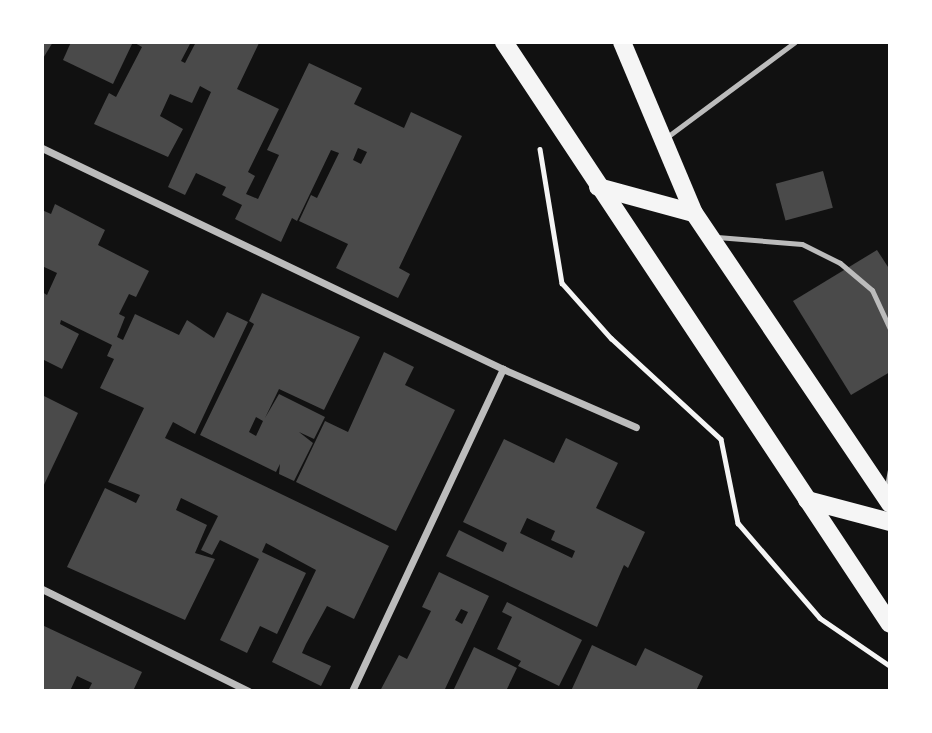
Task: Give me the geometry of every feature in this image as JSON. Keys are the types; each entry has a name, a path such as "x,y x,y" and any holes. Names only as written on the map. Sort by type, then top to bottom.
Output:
{"main road":[{"path":"503,42 890,624"},
{"path":"622,42 662,141 707,237 888,501"},
{"path":"598,187 694,213"},
{"path":"807,500 890,522"}],"street":[{"path":"42,148 503,369 636,427"},
{"path":"352,691 503,369"},
{"path":"42,589 248,691"}],"lane":[{"path":"662,141 794,42"},
{"path":"707,237 802,244 840,263 872,290 890,329"},
{"path":"888,501 890,471"}],"path":[{"path":"539,145 562,283 611,338 721,439 738,523 821,618 890,666"}],"building":[{"path":"42,42 53,42 42,60"},
{"path":"71,42 133,42 113,84 63,60"},
{"path":"133,42 191,42 181,61 185,63 196,42 259,43 237,89 279,109 248,172 255,176 246,194 258,199 279,155 267,150 309,63 362,88 354,104 404,128 411,112 462,136 399,268 410,274 398,298 336,268 348,244 299,221 311,195 317,198 339,153 331,150 297,221 292,218 281,242 235,219 242,205 222,195 226,187 196,173 185,195 168,187 211,92 200,86 192,103 170,94 160,116 183,129 168,157 94,124 109,93 116,97 142,47","holes":["358,148 367,152 361,164 353,160"]},
{"path":"823,171 833,208 786,220 776,184"},
{"path":"55,204 105,230 98,245 149,271 136,297 129,294 119,314 125,317 117,337 123,340 135,314 179,335 187,320 214,338 227,312 248,322 195,434 173,422 165,438 389,546 354,619 327,606 306,644 302,653 331,666 321,686 272,662 316,570 266,543 262,552 306,573 277,634 260,626 247,653 220,640 259,559 220,540 212,555 201,550 218,516 181,498 176,510 207,525 195,553 215,559 185,620 67,567 105,488 136,503 140,495 108,482 144,408 100,388 114,359 107,356 112,345 61,320 60,324 79,334 62,369 42,359 42,292 47,295 57,273 42,266 42,210 51,214"},
{"path":"877,250 890,270 890,372 851,395 793,301"},
{"path":"262,293 360,337 324,410 279,389 265,418 279,394 325,417 314,439 299,432 313,443 294,481 279,474 280,464 276,472 200,435 254,324 249,321","holes":["256,417 263,421 256,436 249,432"]},
{"path":"384,352 414,367 405,385 455,410 396,531 296,482 325,421 348,432"},
{"path":"42,395 78,413 42,489"},
{"path":"566,438 618,463 596,508 645,532 628,568 624,565 597,627 446,556 459,530 503,552 507,543 463,522 504,439 554,463","holes":["527,518 555,531 551,540 575,551 572,558 520,533"]},
{"path":"439,572 489,596 445,689 449,691 380,691 399,655 407,659 431,611 422,607","holes":["461,609 468,612 462,624 455,620"]},
{"path":"507,602 582,640 559,686 518,666 521,661 497,649 512,617 502,612"},
{"path":"42,625 142,672 133,691 88,691 92,683 77,676 70,691 42,691"},
{"path":"592,645 636,666 645,648 703,676 696,691 571,691"},
{"path":"474,647 517,668 506,691 453,691"}]}
